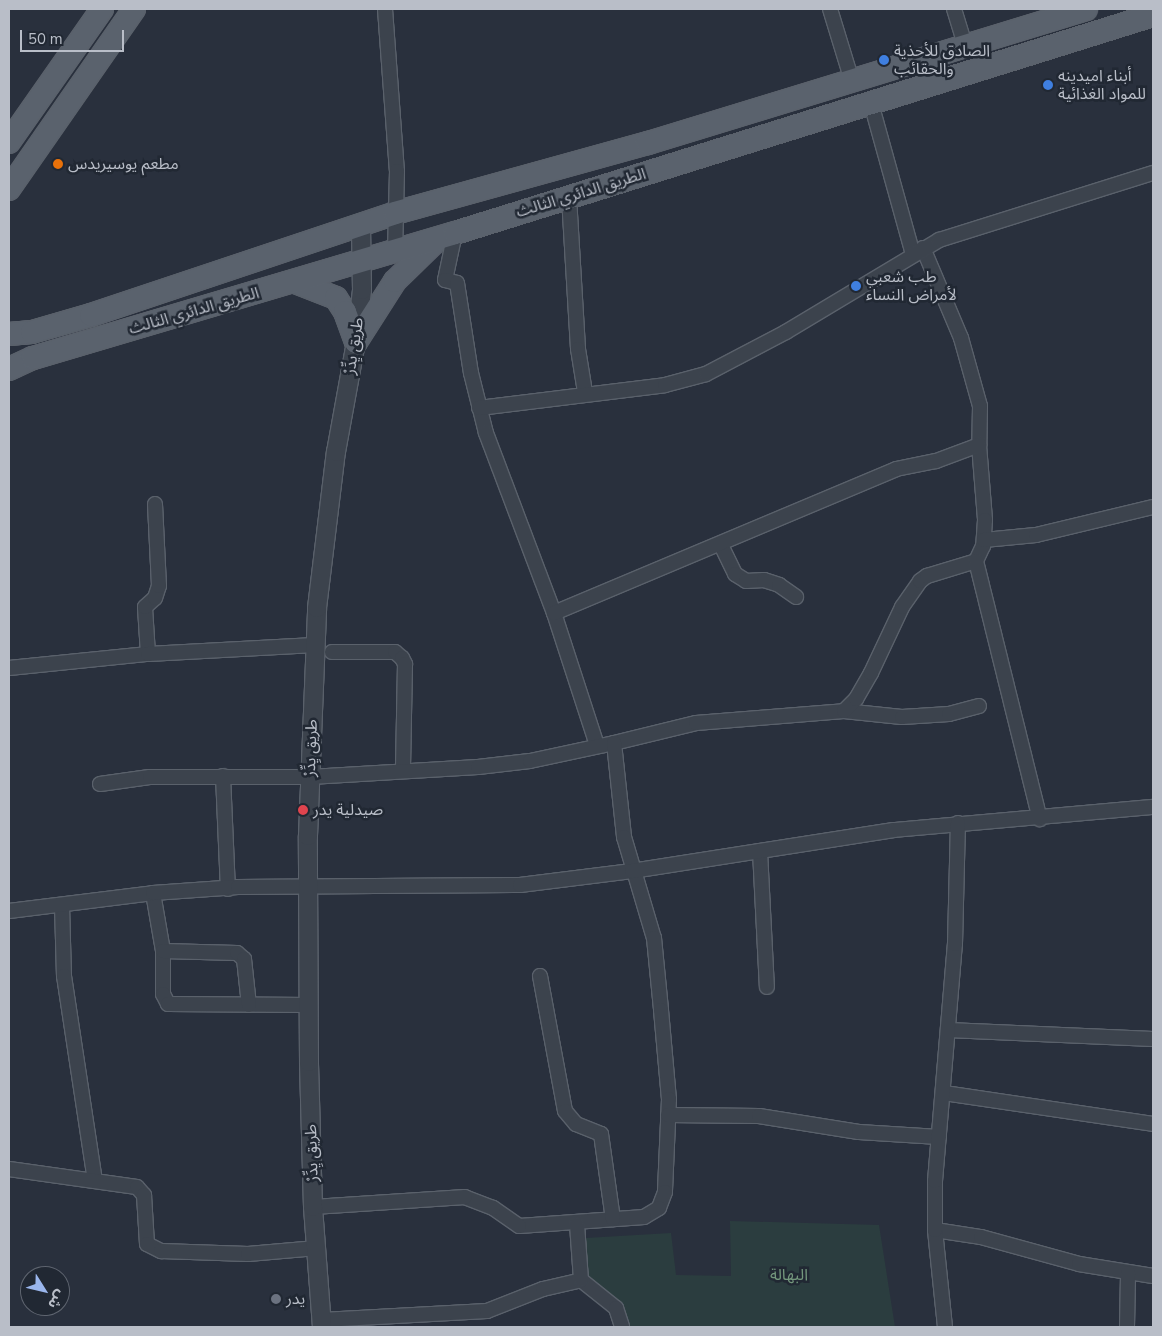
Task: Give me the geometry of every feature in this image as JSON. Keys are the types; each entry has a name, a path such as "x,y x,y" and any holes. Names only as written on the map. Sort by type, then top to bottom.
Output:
{"main road":[{"path":"9,142 102,9"},
{"path":"9,189 134,9"},
{"name":"الطريق الدائري الثالث","path":"9,334 32,332 91,316 395,213 565,167 1086,9"},
{"name":"الطريق الدائري الثالث","path":"9,369 43,356 363,262 1153,15"},
{"path":"356,342 396,280 448,235"},
{"path":"296,282 336,298 345,312 356,342"}],"street":[{"path":"385,9 397,171 396,251"},
{"path":"830,9 852,81"},
{"path":"954,9 965,46"},
{"path":"871,103 918,251 961,338 981,414 979,445 984,540 976,561 1040,819"},
{"path":"480,408 585,392 665,385 706,374 786,332 918,251 969,229 1153,173"},
{"path":"569,197 578,349 585,392"},
{"name":"طريق يِدِّرْ","path":"322,1324 313,1207 306,885 315,644 335,461 356,342 363,262 361,225"},
{"path":"448,235 445,280 457,283 480,408 500,474 554,614 597,745"},
{"path":"554,614 721,546 896,470 936,461 979,445"},
{"path":"148,654 145,607 155,598 159,586 155,504"},
{"path":"984,540 1036,535 1153,507"},
{"path":"721,546 735,574 746,581 764,580 779,584 796,597"},
{"path":"844,711 856,698 871,673 902,608 920,581 927,576 976,561"},
{"path":"9,668 148,654 315,644"},
{"path":"332,652 395,652 402,658 405,664 402,770"},
{"path":"100,784 150,777 310,776 478,767 530,761 597,745 614,744 696,723 844,711 902,717 949,714 979,706"},
{"path":"313,1207 465,1197 493,1208 519,1226 577,1224 652,1215 659,1208 664,1192 668,1114 654,938 632,871 619,806 614,744"},
{"path":"222,776 228,888"},
{"path":"9,911 62,906 153,893 228,888 306,885 520,885 632,871 958,823 1040,819 1153,807"},
{"path":"945,1327 934,1230 939,1137 955,944 958,823"},
{"path":"760,851 767,987"},
{"path":"153,893 163,951 163,994 168,1004 308,1005"},
{"path":"62,906 64,976 95,1181"},
{"path":"163,951 237,953 244,960 249,1005"},
{"path":"540,976 565,1111 576,1124 601,1134 613,1219"},
{"path":"948,1030 1153,1039"},
{"path":"944,1093 1153,1124"},
{"path":"668,1114 758,1116 859,1132 939,1137"},
{"path":"9,1169 95,1181 129,1183 141,1191 147,1244 151,1249 248,1254 316,1248"},
{"path":"577,1224 580,1280 616,1308 622,1327"},
{"path":"934,1230 974,1236 1053,1258 1153,1276"},
{"path":"1127,1327 1128,1273"},
{"path":"322,1324 487,1311 514,1303 543,1289 580,1280"}],"green space":[{"name":"البهالة","path":"730,1221 879,1225 895,1327 623,1327 586,1281 584,1241 586,1238 671,1233 676,1275 731,1276"}],"place":[{"name":"الصادق للأحذية والحقائب","path":"884,60"},
{"name":"أبناء اميدينه للمواد الغذائية","path":"1048,85"},
{"name":"مطعم يوسيريدس","path":"58,164"},
{"name":"طب شعبي لأمراض النساء","path":"856,286"},
{"name":"صيدلية يدر","path":"303,810"},
{"name":"يدر","path":"276,1299"}]}
